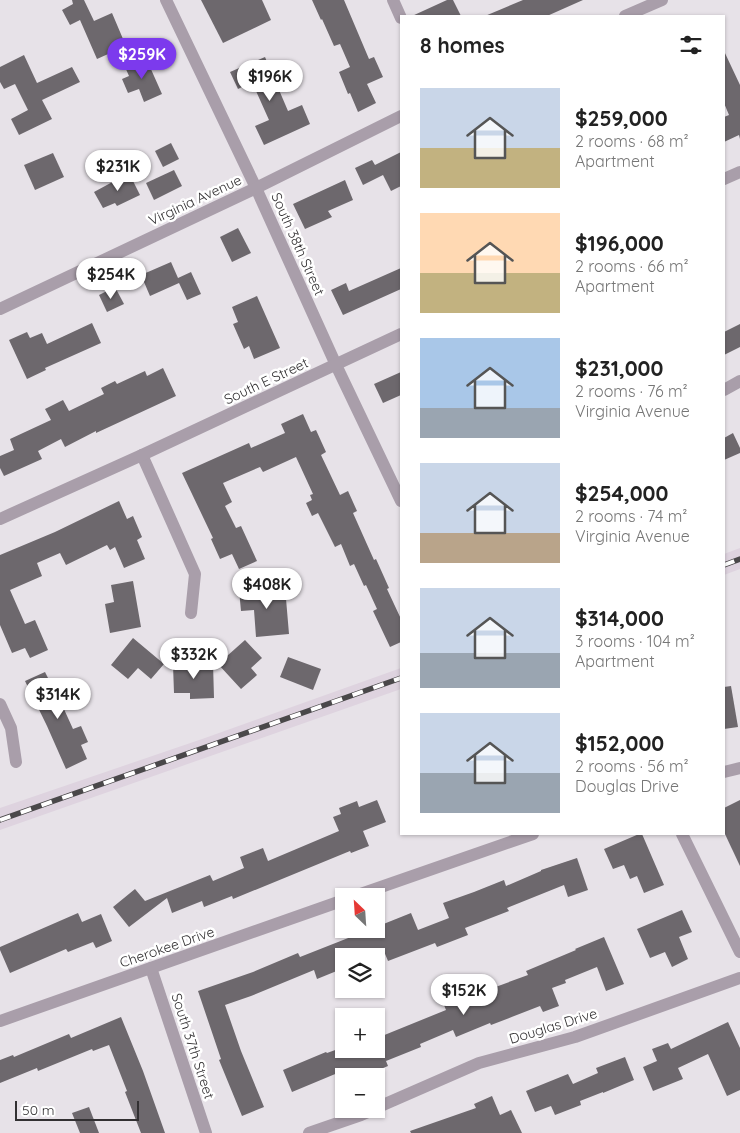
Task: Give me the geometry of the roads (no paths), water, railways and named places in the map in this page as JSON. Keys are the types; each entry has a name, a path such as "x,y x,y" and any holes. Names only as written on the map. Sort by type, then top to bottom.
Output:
{"street":[{"name":"South 38th Street","path":"166,0 256,188 336,365 400,499"},
{"path":"393,0 400,16"},
{"path":"627,15 653,2"},
{"name":"Virginia Avenue","path":"0,309 256,188 400,116"},
{"path":"725,179 740,172"},
{"name":"South E Street","path":"0,519 400,334"},
{"path":"725,389 740,381"},
{"path":"142,454 195,574 190,613"},
{"path":"0,704 11,728 16,762"},
{"path":"725,772 740,768"},
{"path":"378,888 530,835"},
{"path":"682,835 740,952"},
{"name":"Cherokee Drive","path":"0,1021 335,903"},
{"name":"South 37th Street","path":"151,968 206,1133"},
{"name":"Douglas Drive","path":"385,1104 479,1063 575,1037 740,978"},
{"name":"Douglas Drive","path":"309,1133 352,1118"}],"railway":[{"path":"725,565 740,559"},
{"path":"0,820 400,678"}]}
